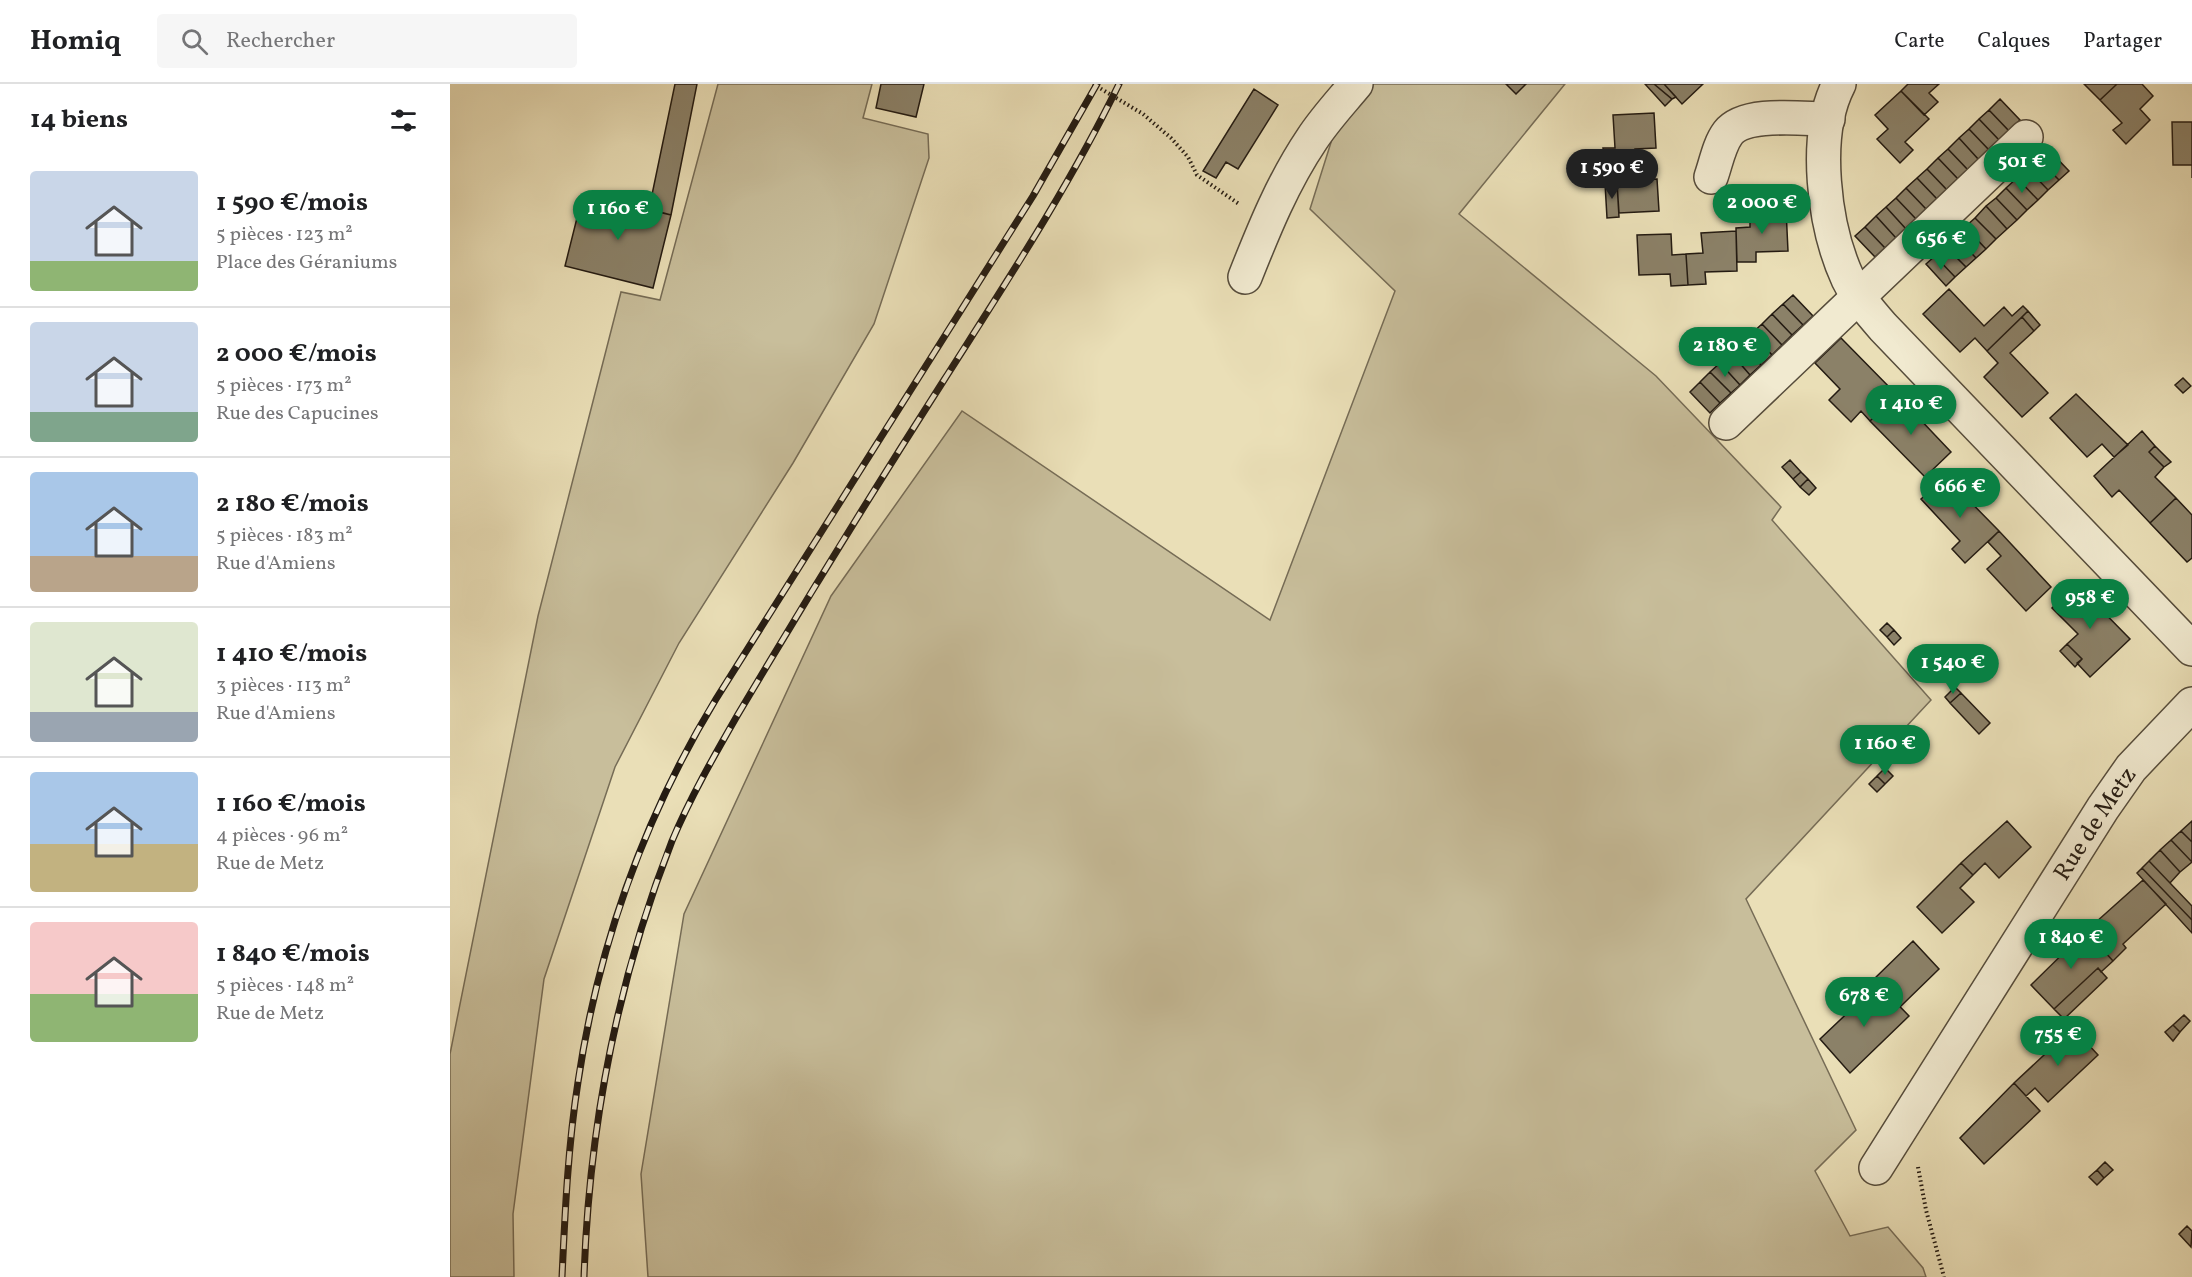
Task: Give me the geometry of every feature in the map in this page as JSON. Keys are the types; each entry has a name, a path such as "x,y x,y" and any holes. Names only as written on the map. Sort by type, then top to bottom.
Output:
{"street":[{"path":"1245,278 1278,199 1313,137 1356,84"},
{"path":"1839,84 1828,119 1825,156 1827,201 1835,242 1853,288 1883,327 2192,649"},
{"path":"1711,177 1721,147 1729,132 1743,122 1770,119 1828,119"},
{"path":"1726,423 1853,288 2026,137"},
{"name":"Rue de Metz","path":"1876,1168 2103,808 2131,768 2192,704"}],"path":[{"path":"1093,84 1143,114 1171,138 1188,157 1197,175 1267,223"},
{"path":"1917,1164 1926,1210 1944,1277"}],"shaded area":[{"path":"718,84 872,84 863,118 928,134 929,158 874,324 793,463 679,643 615,767 544,979 513,1214 514,1277 450,1277 450,1054 538,616 621,292 660,300"},
{"path":"1370,84 1565,84 1459,214 1656,376 1781,507 1772,520 1931,700 1746,899 1856,1130 1815,1171 1850,1236 1888,1227 1923,1268 1926,1277 648,1277 641,1174 684,914 831,596 962,411 1270,620 1395,291 1310,209 1339,117"}],"building":[{"path":"675,84 697,84 671,215 649,209"},
{"path":"881,84 924,84 916,117 876,108"},
{"path":"1506,84 1526,84 1516,94"},
{"path":"1645,84 1654,84 1672,99 1665,106"},
{"path":"1654,84 1664,84 1676,97 1672,99"},
{"path":"1664,84 1703,84 1682,104"},
{"path":"1908,84 1939,84 1929,93 1938,102 1924,115 1901,91"},
{"path":"2084,84 2117,84 2100,100"},
{"path":"2117,84 2142,84 2153,96 2140,109 2150,120 2126,144 2113,130 2122,123 2100,100"},
{"path":"1254,89 1278,105 1238,169 1226,162 1216,178 1203,171"},
{"path":"1901,91 1929,119 1905,142 1913,150 1900,163 1877,139 1888,129 1875,115"},
{"path":"2000,99 2020,120 2009,131 1989,110"},
{"path":"1989,110 2009,131 1999,140 1979,119"},
{"path":"1654,113 1656,148 1635,149 1635,163 1605,164 1603,148 1615,148 1613,115"},
{"path":"1979,119 1999,140 1989,150 1969,129"},
{"path":"2172,122 2192,122 2192,165 2173,165"},
{"path":"1969,129 1989,150 1979,160 1959,138"},
{"path":"1959,138 1979,160 1968,170 1948,149"},
{"path":"2047,148 2069,171 2059,180 2037,158"},
{"path":"1948,149 1968,170 1958,179 1938,158"},
{"path":"1938,158 1958,179 1947,190 1927,169"},
{"path":"2037,158 2059,180 2048,190 2027,168"},
{"path":"1635,163 1636,180 1657,179 1659,211 1619,213 1617,183 1605,183 1605,164"},
{"path":"2027,168 2048,190 2038,200 2017,178"},
{"path":"1927,169 1947,190 1937,199 1917,178"},
{"path":"1917,178 1937,199 1926,209 1906,188"},
{"path":"2017,178 2038,200 2027,210 2006,188"},
{"path":"1605,183 1617,183 1619,217 1607,218"},
{"path":"1906,188 1926,209 1916,219 1896,198"},
{"path":"2006,188 2027,210 2017,220 1996,198"},
{"path":"583,194 671,215 653,288 565,266"},
{"path":"1896,198 1916,219 1906,229 1886,207"},
{"path":"1996,198 2017,220 2007,229 1986,206"},
{"path":"1986,206 2007,229 1996,239 1975,218"},
{"path":"1886,207 1906,229 1896,238 1876,216"},
{"path":"1786,209 1788,251 1756,252 1756,262 1737,262 1736,228 1750,227 1750,210"},
{"path":"1876,216 1896,238 1885,248 1865,227"},
{"path":"1975,218 1996,239 1986,249 1965,227"},
{"path":"1865,227 1885,248 1875,257 1855,236"},
{"path":"1965,227 1986,249 1976,258 1955,236"},
{"path":"1736,231 1737,271 1705,272 1706,284 1688,285 1686,254 1703,253 1701,233"},
{"path":"1671,234 1672,255 1686,254 1688,285 1671,286 1670,274 1639,275 1637,235"},
{"path":"1955,236 1976,258 1966,267 1945,246"},
{"path":"1945,246 1966,267 1955,277 1935,256"},
{"path":"1935,256 1955,277 1946,286 1926,264"},
{"path":"1949,289 1984,326 2004,307 2012,316 2023,306 2028,311 1987,351 1975,338 1960,352 1923,314"},
{"path":"1793,295 1813,316 1803,325 1783,304"},
{"path":"1783,304 1803,325 1792,335 1772,314"},
{"path":"2028,311 2040,325 2034,331 2022,317"},
{"path":"1772,314 1792,335 1782,345 1762,324"},
{"path":"2022,317 2034,331 2010,353 2048,393 2022,417 1984,377 1998,363 1987,351"},
{"path":"1762,324 1782,345 1772,355 1752,333"},
{"path":"1752,333 1772,355 1761,365 1741,343"},
{"path":"1841,338 1897,395 1870,421 1861,411 1851,422 1829,400 1840,389 1815,363"},
{"path":"1741,343 1761,365 1750,375 1731,353"},
{"path":"1731,353 1750,375 1740,385 1720,363"},
{"path":"1720,363 1740,385 1731,393 1710,372"},
{"path":"1710,372 1731,393 1720,403 1700,382"},
{"path":"2183,378 2191,386 2183,393 2175,385"},
{"path":"1700,382 1720,403 1710,413 1690,392"},
{"path":"2076,394 2128,445 2114,457 2102,444 2087,457 2050,418"},
{"path":"1897,395 1951,452 1925,477 1870,421"},
{"path":"2142,431 2155,446 2149,452 2164,467 2155,477 2176,498 2150,523 2119,490 2112,497 2094,476"},
{"path":"2155,446 2171,462 2164,467 2149,452"},
{"path":"1790,460 1801,472 1793,479 1782,467"},
{"path":"1801,472 1808,479 1800,487 1793,479"},
{"path":"1946,477 1999,531 1965,563 1952,549 1960,541 1921,499"},
{"path":"1808,479 1816,488 1809,495 1800,487"},
{"path":"2176,498 2192,515 2192,558 2187,562 2150,523"},
{"path":"1999,531 2051,587 2026,611 1987,569 2001,556 1988,542"},
{"path":"2076,584 2130,639 2090,677 2077,663 2082,659 2067,644 2078,634 2052,608"},
{"path":"1887,623 1894,630 1887,637 1880,630"},
{"path":"1894,630 1901,638 1894,645 1887,637"},
{"path":"2067,644 2082,659 2075,667 2060,651"},
{"path":"1955,687 1961,693 1950,703 1945,697"},
{"path":"1961,693 1990,723 1979,734 1950,703"},
{"path":"1885,768 1893,776 1885,784 1877,776"},
{"path":"1877,776 1885,784 1877,792 1869,784"},
{"path":"2007,821 2031,847 1999,878 1985,863 1973,875 1961,863"},
{"path":"2192,821 2192,842 2181,831"},
{"path":"2181,831 2192,842 2192,862 2171,840"},
{"path":"2171,840 2192,862 2180,872 2160,850"},
{"path":"2160,850 2180,872 2170,883 2149,861"},
{"path":"2149,861 2192,906 2192,920 2142,868"},
{"path":"1961,863 1973,875 1960,888 1974,902 1942,933 1917,907"},
{"path":"2142,868 2192,920 2192,933 2137,873"},
{"path":"2143,880 2166,904 2123,944 2126,948 2113,961 2086,931"},
{"path":"2086,931 2113,961 2101,972 2098,968 2054,1009 2031,985"},
{"path":"1913,941 1939,969 1900,1007 1874,979"},
{"path":"2098,968 2107,978 2064,1019 2054,1009"},
{"path":"1878,984 1909,1016 1850,1073 1820,1039"},
{"path":"2184,1015 2190,1021 2180,1032 2173,1025"},
{"path":"2173,1025 2180,1032 2173,1041 2165,1032"},
{"path":"2073,1028 2098,1055 2048,1102 2035,1088 2026,1096 2014,1083"},
{"path":"2014,1083 2040,1111 1984,1164 1960,1138"},
{"path":"2105,1162 2113,1170 2104,1178 2097,1170"},
{"path":"2097,1170 2104,1178 2097,1185 2089,1177"},
{"path":"2187,1226 2192,1231 2191,1247 2179,1234"}],"railway":[{"path":"562,1277 572,1130 587,1031 598,981 628,883 667,789 716,699 1033,196 1097,84"},
{"path":"584,1277 592,1165 609,1055 636,947 679,825 737,716 865,505 1036,235 1119,84"}]}
